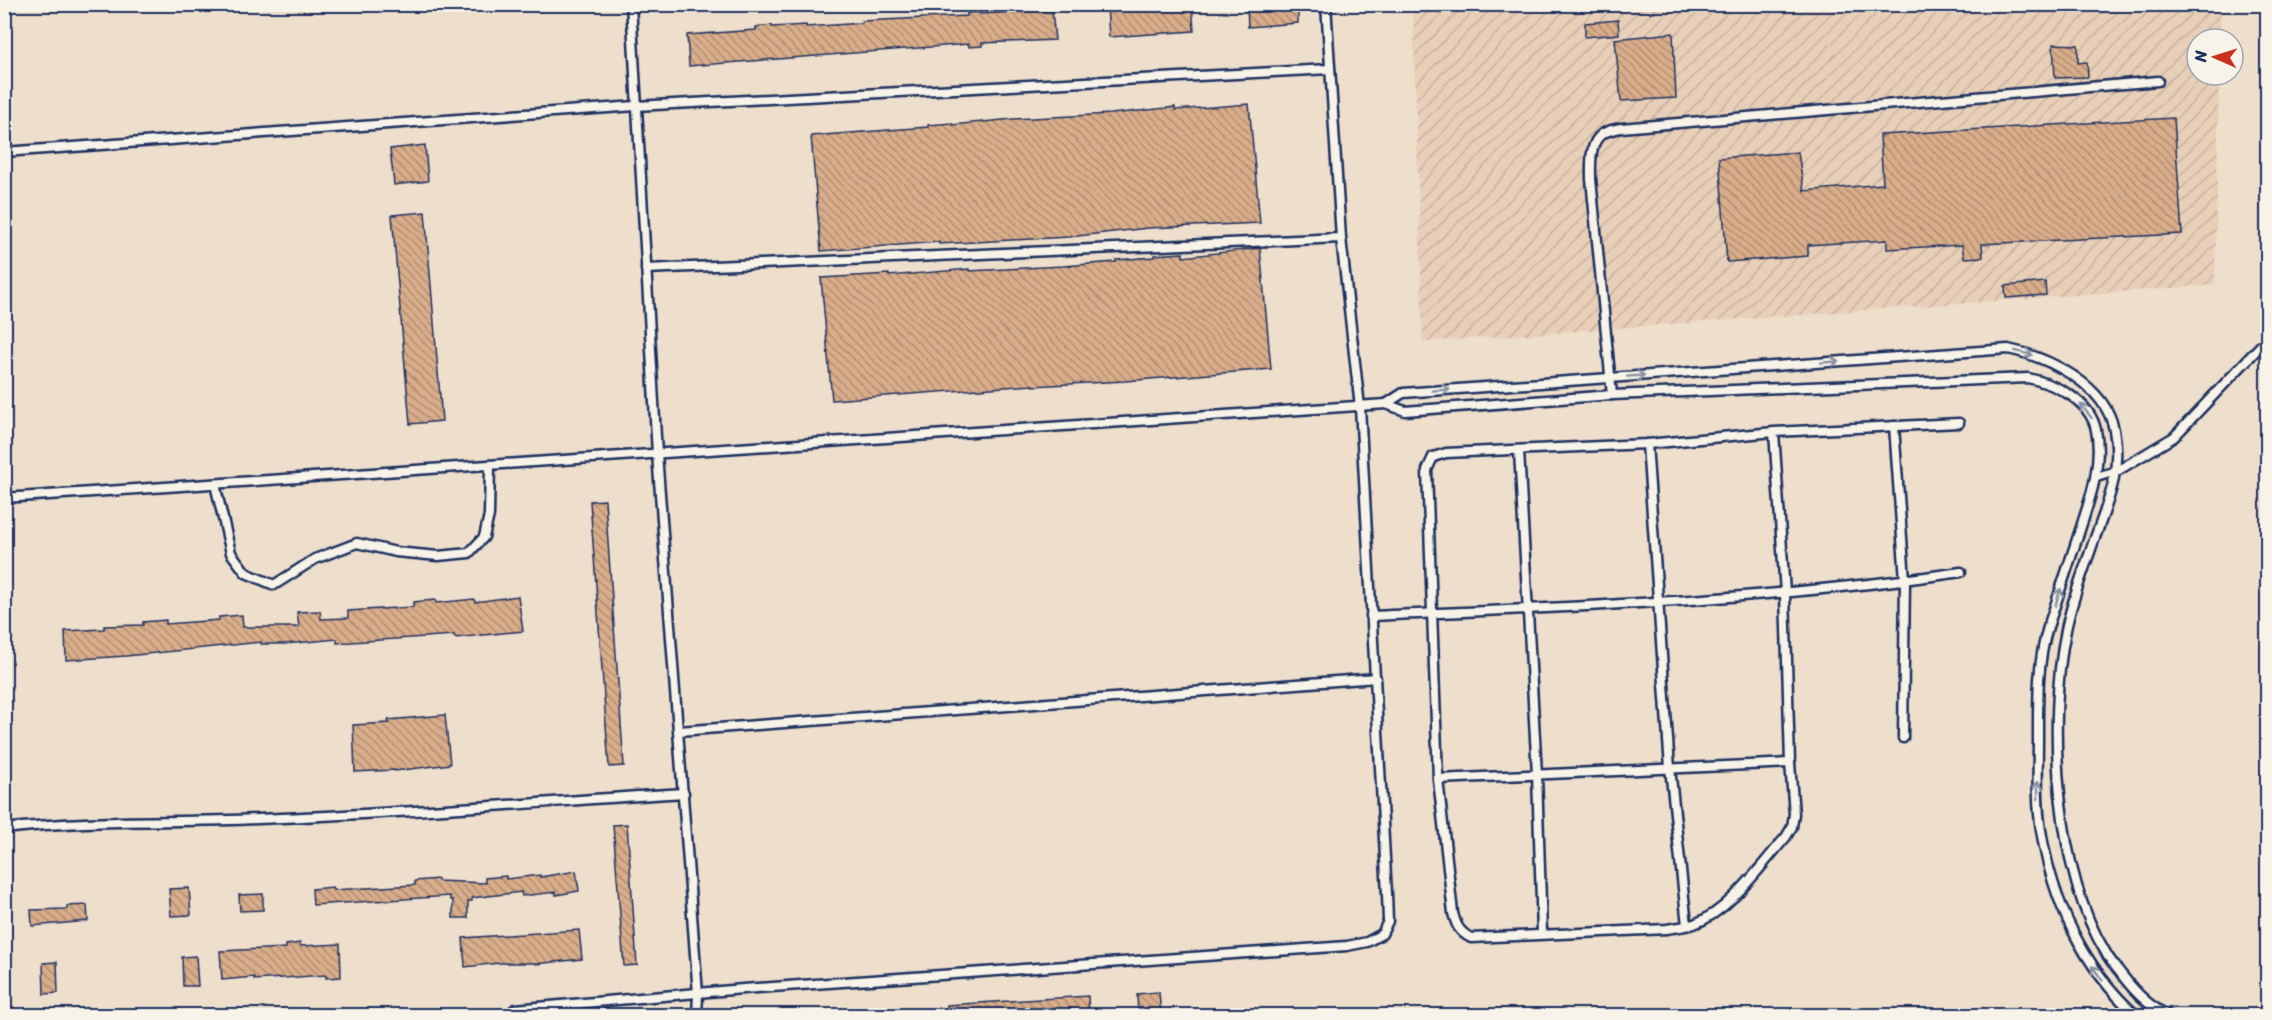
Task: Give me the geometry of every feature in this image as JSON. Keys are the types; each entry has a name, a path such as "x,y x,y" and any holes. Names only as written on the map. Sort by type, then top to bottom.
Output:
{"lane":[{"path":"631,4 657,454 684,793 698,994 697,1016"},
{"path":"508,1016 515,1008 767,987 1347,946 1367,942 1382,934 1388,921 1360,406 1341,238 1326,4"},
{"path":"4,152 636,106 1330,69"},
{"path":"1612,395 1591,179 1591,159 1594,146 1602,134 1621,128 2158,81"},
{"path":"646,269 1341,238"},
{"path":"2096,477 2117,471 2174,437 2268,338"},
{"path":"1386,404 1403,393 2008,349 2030,353 2078,380 2100,399 2110,413 2114,430 2117,471 2111,496 2089,553 2066,629 2057,706 2058,777 2063,821 2080,893 2106,953 2129,984 2143,998 2170,1016"},
{"path":"4,498 1386,404 1405,411 1612,395 2028,378 2046,382 2079,402 2093,420 2098,442 2096,477 2047,630 2040,668 2038,802 2046,855 2076,939 2090,964 2106,985 2137,1016"},
{"path":"1774,432 1785,593 1790,763 1794,814 1792,828 1729,902 1712,915 1687,926 1667,929 1471,938 1462,934 1456,925 1453,913 1438,779 1428,464 1433,457 1446,453 1647,444 1774,432 1959,423"},
{"path":"1894,426 1905,580 1903,738"},
{"path":"1647,444 1670,768 1687,926"},
{"path":"1519,451 1537,774 1542,934"},
{"path":"215,484 231,553 246,573 274,585 315,559 357,543 396,552 438,556 469,553 483,537 489,515 490,465"},
{"path":"1371,616 1657,603 1785,593 1961,572"},
{"path":"679,731 1376,678"},
{"path":"1438,779 1790,763"},
{"path":"4,829 108,822 259,819 684,793"},
{"path":"2254,1016 2268,1014"}],"shaded area":[{"path":"1413,5 2221,5 2220,27 2185,27 2185,87 2219,87 2215,285 1423,342"}],"building":[{"path":"1192,4 1194,31 1109,37 1107,6"},
{"path":"1247,4 1298,4 1298,23 1248,27"},
{"path":"1052,10 1055,40 982,43 982,46 969,47 969,44 689,66 687,35 756,30 756,27 772,25 772,27 806,25 806,27 862,23 862,21 967,16 967,13 980,12 980,14"},
{"path":"1618,20 1619,34 1585,37 1585,23"},
{"path":"1673,33 1676,98 1621,101 1615,39"},
{"path":"2053,44 2078,45 2078,63 2087,62 2088,77 2055,78"},
{"path":"1249,104 1260,223 1148,228 1069,237 939,244 939,242 821,251 811,136 952,123 952,125 1111,114 1175,107 1175,110"},
{"path":"2174,118 2182,234 1982,244 1983,257 1964,258 1962,245 1887,249 1887,240 1808,245 1808,256 1727,262 1719,158 1798,152 1804,191 1883,184 1880,135"},
{"path":"425,145 428,181 394,185 390,149"},
{"path":"425,212 442,421 410,424 392,215"},
{"path":"1260,248 1271,369 832,400 821,278 1063,266 1116,262 1116,260 1154,257 1154,255 1183,253 1183,257"},
{"path":"2045,282 2046,295 2006,298 2005,286"},
{"path":"605,500 624,766 609,767 590,501"},
{"path":"518,596 523,631 455,638 454,635 337,643 337,639 285,644 261,644 261,642 66,660 65,631 104,629 104,626 143,625 143,622 166,620 166,624 219,620 219,617 242,615 243,627 299,627 297,612 320,611 321,619 348,618 348,611 413,607 413,602 435,600 436,603 474,599 475,602"},
{"path":"445,715 450,764 395,771 355,772 353,725 389,723 388,720"},
{"path":"627,824 637,965 624,966 613,825"},
{"path":"576,871 579,891 556,895 556,892 522,896 521,892 472,898 472,901 468,901 468,918 453,918 453,900 450,900 450,896 313,905 312,889 333,887 333,890 415,885 415,881 438,879 438,881 486,883 485,878 506,876 506,879 540,875 540,877"},
{"path":"189,888 191,915 171,916 169,889"},
{"path":"263,894 263,910 240,911 239,895"},
{"path":"87,905 88,921 32,926 31,910 67,909 67,906"},
{"path":"579,930 582,959 465,967 463,938"},
{"path":"300,943 301,946 340,944 341,977 326,978 326,975 222,980 220,951 286,948 286,945"},
{"path":"196,956 198,986 183,986 182,957"},
{"path":"57,962 58,993 44,994 43,963"},
{"path":"1159,992 1161,1016 1138,1016 1137,994"},
{"path":"1088,996 1089,1016 947,1016 947,1005"}]}
